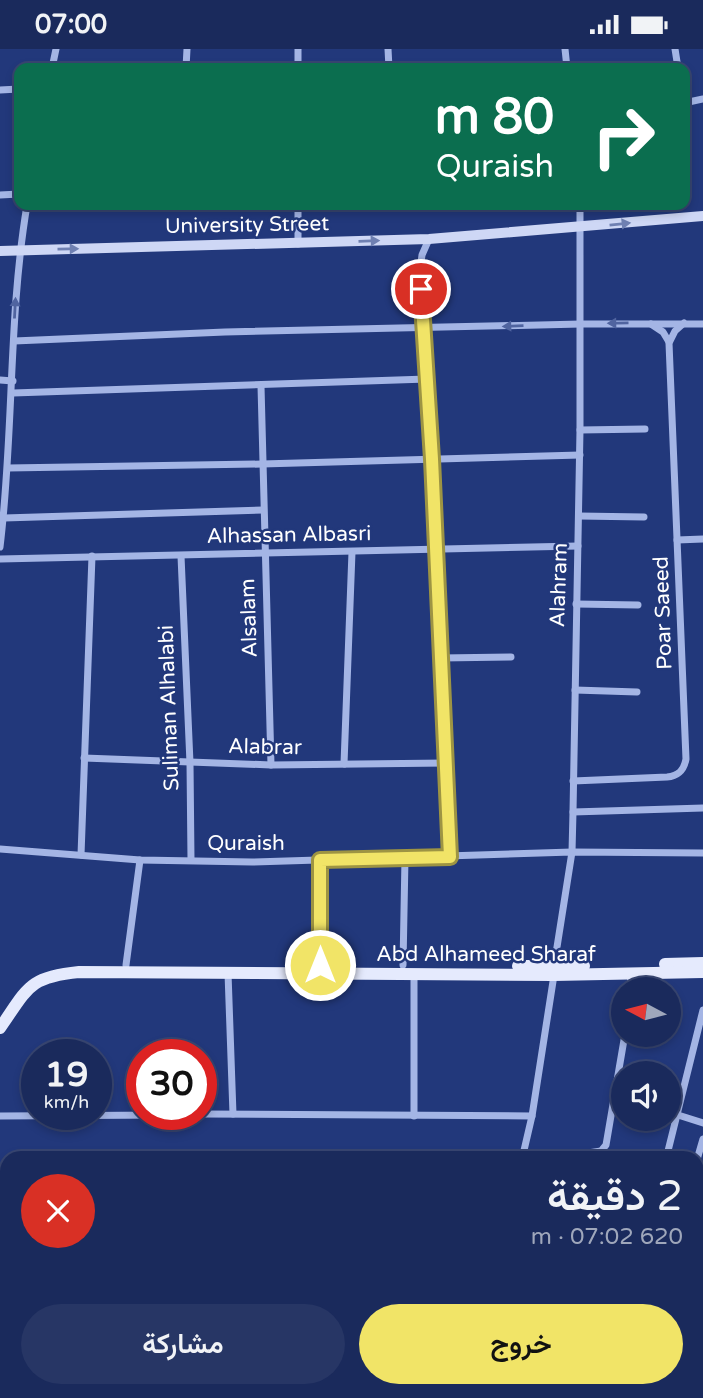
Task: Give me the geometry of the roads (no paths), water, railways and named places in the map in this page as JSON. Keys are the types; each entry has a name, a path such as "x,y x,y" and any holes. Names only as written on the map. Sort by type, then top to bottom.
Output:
{"main road":[{"name":"University Street","path":"0,251 429,239 703,216"},
{"name":"Abd Alhameed Sharaf","path":"0,1028 33,984 57,974 414,974 703,963"},
{"name":"Abd Alhameed Sharaf","path":"0,1013 26,979 41,971 61,966 403,965 631,973 703,972"}],"street":[{"path":"0,547 4,518 3,495 8,468 20,250 26,210"},
{"path":"298,210 298,244"},
{"name":"Alahram","path":"524,1151 532,1116 572,852 580,455 580,210"},
{"path":"429,239 421,262 450,857"},
{"path":"647,323 658,328 669,343 675,331 684,323"},
{"path":"14,341 225,332 703,324"},
{"name":"Poar Saeed","path":"573,781 667,777 679,773 685,767 687,759 669,343"},
{"path":"13,393 427,379"},
{"path":"0,380 13,381"},
{"name":"Alsalam","path":"261,386 271,765"},
{"path":"580,430 645,429"},
{"path":"8,468 580,455"},
{"path":"4,518 263,510"},
{"path":"579,516 644,517"},
{"path":"677,540 703,539"},
{"name":"Alhassan Albasri","path":"0,559 578,546"},
{"path":"344,764 352,552"},
{"path":"81,855 92,556"},
{"name":"Suliman Alhalabi","path":"181,556 190,763 191,860"},
{"path":"576,604 638,605"},
{"path":"441,658 511,657"},
{"path":"575,690 637,692"},
{"name":"Alabrar","path":"84,758 271,765 446,763"},
{"path":"573,812 703,808"},
{"name":"Quraish","path":"0,849 140,860 252,862 572,852 703,853"},
{"path":"403,965 405,858"},
{"path":"126,965 140,860"},
{"path":"320,860 320,965"},
{"path":"228,973 233,1114"},
{"path":"631,973 631,977"},
{"path":"414,974 414,1116"},
{"path":"681,1102 703,1010"},
{"path":"601,1151 606,1145 623,1047"},
{"path":"217,1114 532,1116"},
{"path":"0,1116 126,1115"},
{"path":"681,1116 703,1123"},
{"path":"668,1151 674,1131"}]}
